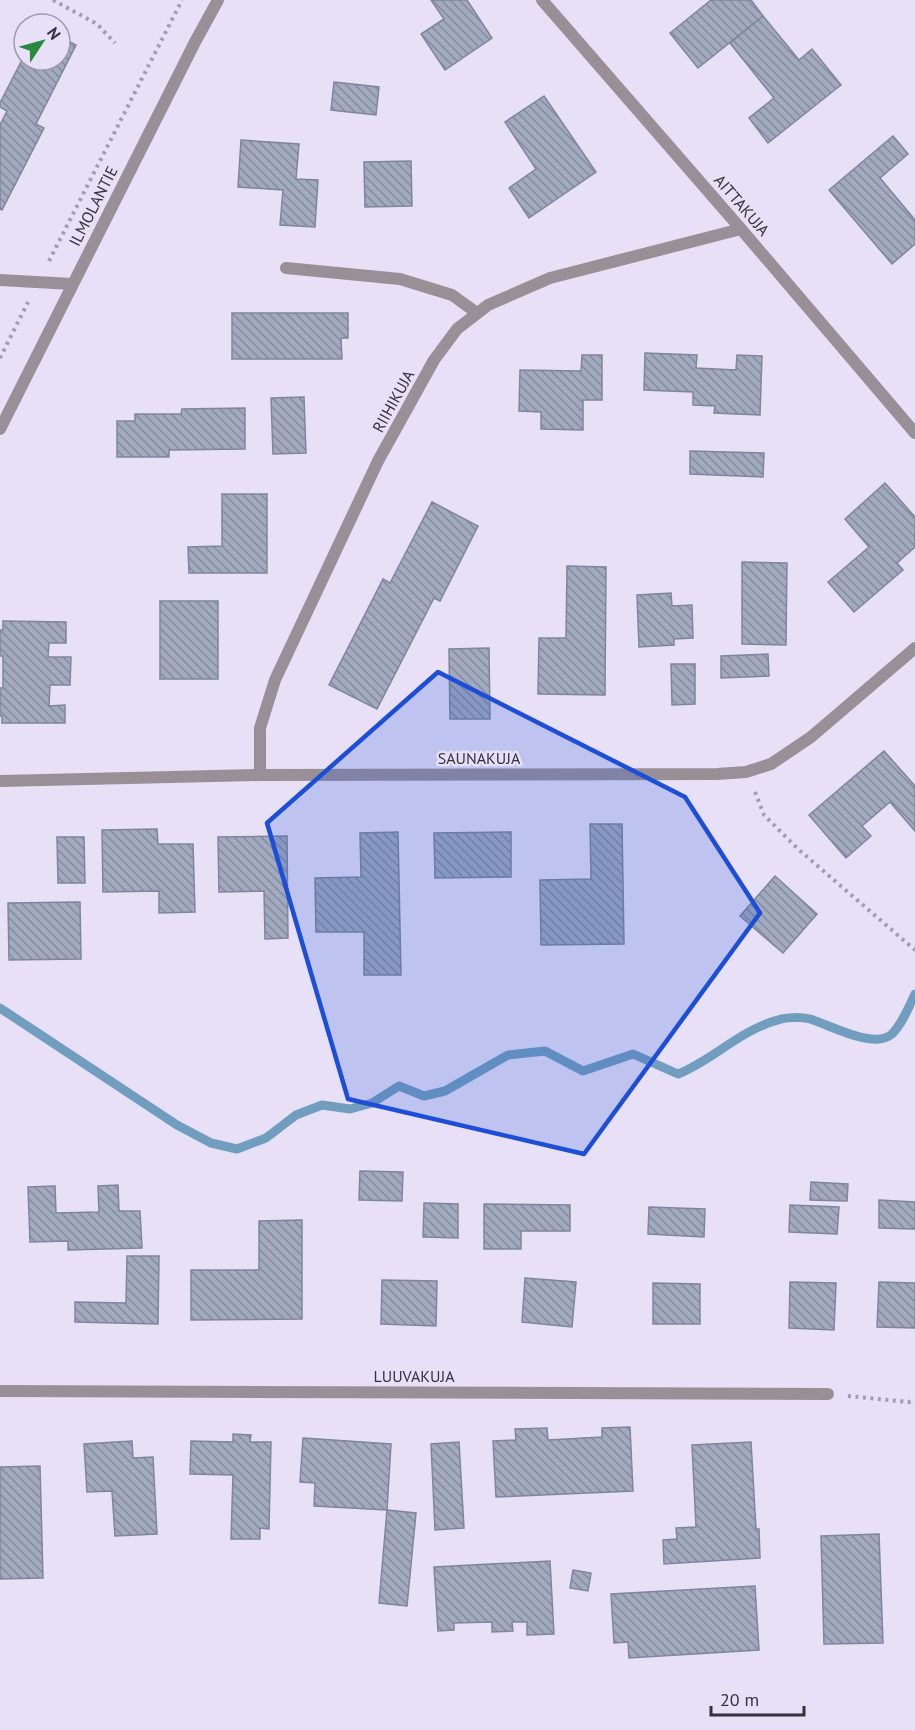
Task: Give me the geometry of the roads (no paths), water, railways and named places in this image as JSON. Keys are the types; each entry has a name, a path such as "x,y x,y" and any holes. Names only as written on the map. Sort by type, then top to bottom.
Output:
{"street":[{"name":"ILMOLANTIE","path":"0,429 218,0"},
{"name":"AITTAKUJA","path":"542,0 915,433"},
{"name":"RIIHIKUJA","path":"260,775 260,728 275,680 368,482 434,360 457,329 488,305 549,278 741,229"},
{"path":"286,268 400,279 452,295 477,314"},
{"path":"0,280 72,284"},
{"name":"SAUNAKUJA","path":"0,780 260,775 717,774 746,772 771,764 811,737 915,648"},
{"name":"LUUVAKUJA","path":"0,1391 828,1394"}],"waterway":[{"path":"0,1008 177,1125 211,1143 237,1149 266,1138 296,1115 322,1105 350,1109 372,1103 399,1086 424,1096 445,1091 508,1055 545,1051 583,1071 633,1054 678,1074 751,1031 785,1018 810,1019 863,1038 884,1038 892,1034 899,1025 915,994"}]}
